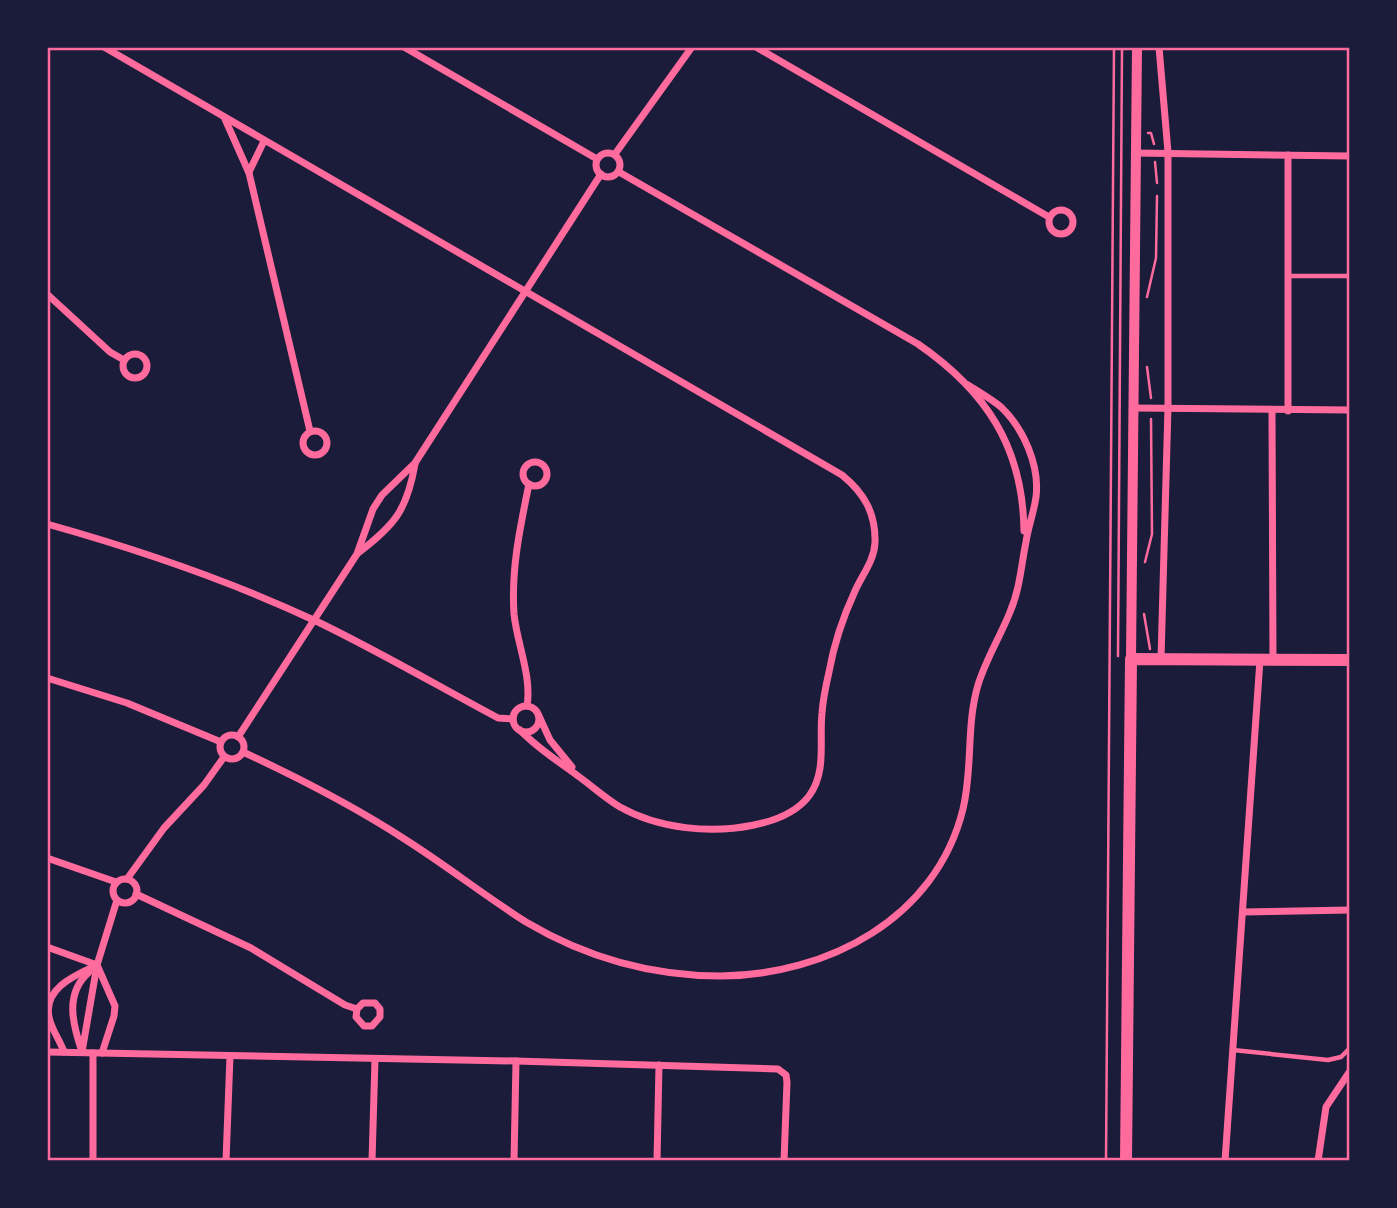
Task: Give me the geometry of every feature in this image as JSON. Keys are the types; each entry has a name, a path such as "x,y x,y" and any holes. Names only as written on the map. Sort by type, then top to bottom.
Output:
{"main road":[{"path":"1126,1161 1124,659 1350,660"}],"street":[{"path":"104,47 842,475 856,486 867,501 874,529 874,552 845,614 831,659 822,714 822,756 819,772 808,797 797,807 772,820 742,827 684,827 652,820 622,808 531,743 515,726 513,719 517,709 527,706 534,708 550,740 581,778"},
{"path":"404,47 597,159"},
{"path":"615,154 692,47"},
{"path":"756,47 1049,217"},
{"path":"1124,659 1133,408 1137,47"},
{"path":"1156,659 1168,407 1168,152 1159,47"},
{"path":"225,118 249,173 310,431"},
{"path":"249,173 264,141"},
{"path":"603,153 615,154 620,160 619,172 609,177 601,174 596,167 597,159 603,153"},
{"path":"1135,153 1350,156"},
{"path":"1288,155 1288,411"},
{"path":"243,752 313,785 374,820 524,921 587,952 630,966 691,975 749,975 806,964 856,945 908,905 926,885 941,861 962,813 975,694 989,655 1017,596 1036,496 1030,452 1007,414 918,344 619,172"},
{"path":"238,737 357,554 377,502 415,463 601,174"},
{"path":"47,294 110,352 124,360"},
{"path":"968,385 988,407 1013,458 1024,513 1025,550"},
{"path":"1133,408 1350,410"},
{"path":"1225,1161 1243,912 1266,660 1272,411"},
{"path":"1013,458 1030,452"},
{"path":"357,554 382,535 402,508 410,491 415,463"},
{"path":"527,706 528,691 517,636 514,599 515,554 528,484"},
{"path":"47,524 209,575 315,621 386,656 498,718 513,719"},
{"path":"47,678 127,703 221,742"},
{"path":"520,730 526,732 534,728 538,716"},
{"path":"227,736 238,737 243,743 243,752 236,759 224,757 220,750 221,742 227,736"},
{"path":"47,858 116,882 127,878 157,836 204,785 224,757"},
{"path":"127,878 134,883 136,894"},
{"path":"82,1052 97,965 117,900 113,893 116,882"},
{"path":"117,900 129,902 136,894"},
{"path":"136,894 251,948 345,1006 357,1009"},
{"path":"1243,912 1350,910"},
{"path":"47,947 97,965 115,1006 102,1053"},
{"path":"64,1052 48,1014 49,1004 65,981 97,965"},
{"path":"82,1052 72,1021 74,994 84,976 97,965"},
{"path":"47,1052 516,1060 778,1069 786,1075 787,1082 784,1161"},
{"path":"93,1053 93,1161"},
{"path":"226,1161 230,1056"},
{"path":"372,1161 375,1059"},
{"path":"514,1161 516,1060"},
{"path":"657,1161 659,1065"},
{"path":"1318,1161 1326,1107 1350,1071"}],"lane":[{"path":"1288,276 1350,276"},
{"path":"1232,1050 1328,1060 1341,1057 1350,1048"}],"path":[{"path":"1106,1161 1115,47"},
{"path":"1122,47 1124,659"},
{"path":"1114,134 1150,134 1154,153 1156,258 1147,300"},
{"path":"1144,564 1152,534 1151,408 1146,360"},
{"path":"1144,611 1156,659"}]}
